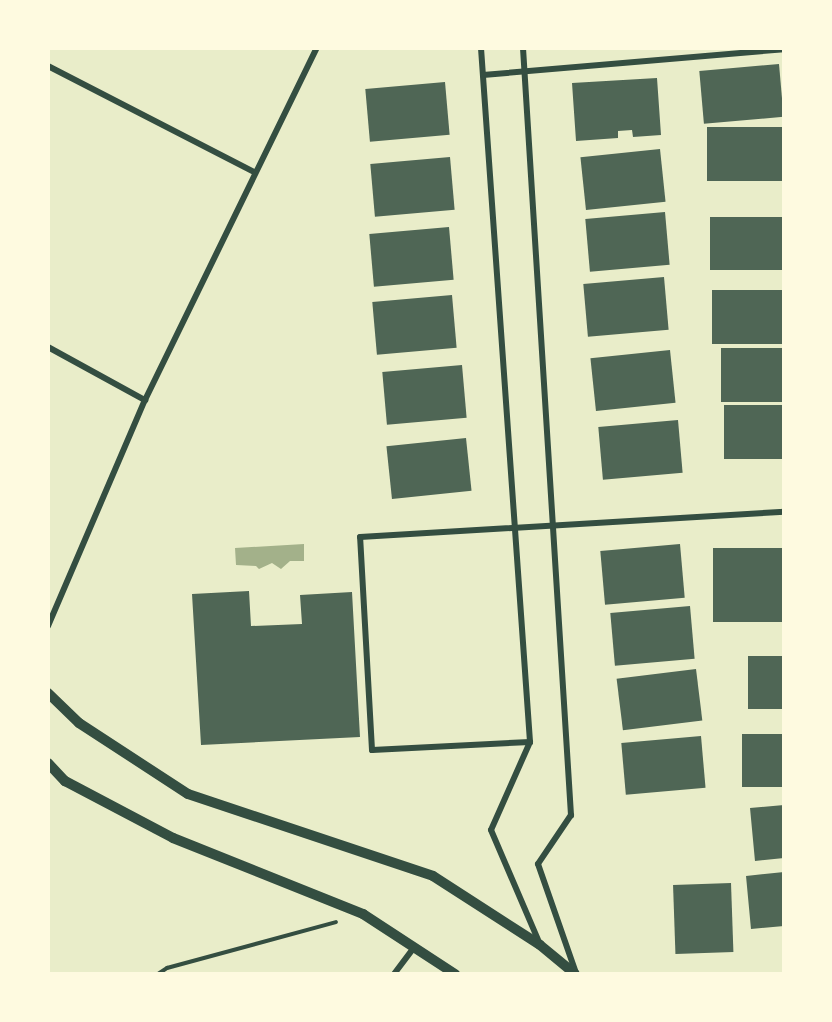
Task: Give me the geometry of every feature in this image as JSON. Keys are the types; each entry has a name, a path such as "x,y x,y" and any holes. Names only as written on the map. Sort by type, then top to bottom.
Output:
{"street":[{"path":"48,626 145,400 254,172 317,48"},
{"path":"481,48 517,528 530,742 491,830 540,945"},
{"path":"523,48 571,815 538,864 576,974"},
{"path":"483,75 784,49"},
{"path":"48,66 254,172"},
{"path":"48,347 145,400"},
{"path":"530,742 372,750 360,537 784,512"},
{"path":"48,693 79,723 188,794 433,876 540,945 576,974"},
{"path":"48,763 65,781 173,838 363,914 455,974"},
{"path":"394,974 414,947"}],"path":[{"path":"158,974 167,968 363,914"}],"shaded area":[{"path":"304,544 304,561 290,561 281,569 272,563 259,569 256,566 236,565 235,548"}],"building":[{"path":"779,64 784,117 704,124 699,71"},
{"path":"657,78 661,135 633,137 632,130 618,131 618,138 576,141 572,83"},
{"path":"445,82 450,135 370,142 365,89"},
{"path":"707,127 784,127 784,181 707,181"},
{"path":"660,149 666,202 586,210 580,157"},
{"path":"450,157 455,210 375,217 370,164"},
{"path":"665,212 670,265 590,272 585,219"},
{"path":"710,217 784,217 784,270 710,270"},
{"path":"449,227 454,280 374,287 369,234"},
{"path":"664,277 669,330 588,337 583,284"},
{"path":"712,290 784,290 784,344 712,344"},
{"path":"452,295 457,348 377,355 372,302"},
{"path":"721,348 784,348 784,402 721,402"},
{"path":"670,350 676,403 596,411 590,358"},
{"path":"462,365 467,418 387,425 382,372"},
{"path":"724,405 784,405 784,459 724,459"},
{"path":"678,420 683,473 603,480 598,427"},
{"path":"466,438 472,491 392,499 386,446"},
{"path":"680,544 685,598 605,605 600,551"},
{"path":"713,548 784,548 784,622 713,622"},
{"path":"249,591 251,626 302,624 300,595 352,592 360,737 201,745 192,594"},
{"path":"690,606 695,659 615,666 610,613"},
{"path":"748,656 784,656 784,709 748,709"},
{"path":"696,669 702,721 623,730 617,679"},
{"path":"742,734 784,734 784,787 742,787"},
{"path":"701,736 706,788 626,795 621,743"},
{"path":"784,805 784,858 755,861 750,808"},
{"path":"784,872 784,926 751,929 746,876"},
{"path":"731,883 733,952 675,954 673,885"}]}
